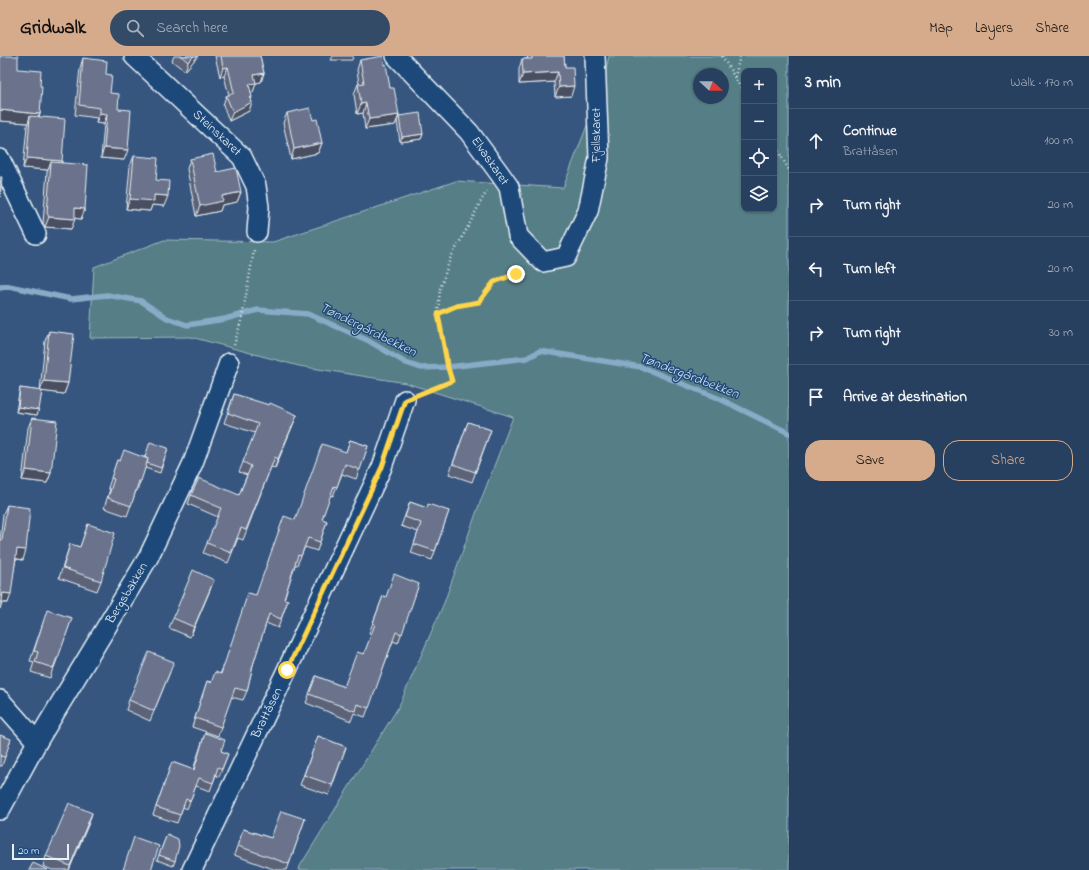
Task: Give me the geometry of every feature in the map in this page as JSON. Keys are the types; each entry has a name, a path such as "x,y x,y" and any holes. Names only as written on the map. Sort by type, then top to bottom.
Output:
{"street":[{"name":"Steinskaret","path":"134,56 242,157 256,186 258,207 257,232"},
{"name":"Elvaskaret","path":"396,56 469,132 509,187 518,236 543,262 566,257"},
{"name":"Fjellskaret","path":"566,257 588,211 599,158 595,56"},
{"path":"0,160 36,234"},
{"name":"Bergsbakken","path":"0,810 37,742 148,558 194,463 229,363"},
{"name":"Brattåsen","path":"192,870 382,467 405,400"},
{"path":"0,700 37,742"}],"path":[{"path":"722,56 741,88"},
{"path":"735,77 740,56"},
{"path":"777,149 789,170"},
{"path":"405,400 452,381 448,368 438,314 440,289 450,259 482,198 500,174"},
{"path":"229,363 242,318 257,232"},
{"path":"438,314 456,306 479,302 494,282 516,274 530,274"}],"green space":[{"path":"609,56 789,56 789,870 299,870 300,866 399,706 444,603 479,505 513,417 406,383 299,366 191,337 90,338 94,267 164,240 273,242 456,181 563,188 601,89"}],"building":[{"path":"0,56 18,56 18,69 41,71 40,86 42,86 40,114 0,110"},
{"path":"181,56 194,56 188,62"},
{"path":"221,56 260,56 264,73 254,75 256,83 249,84 252,97 250,98 252,102 233,112 226,96 234,93 228,67 223,68"},
{"path":"383,56 384,65 386,64 390,88 394,88 399,115 369,119 366,103 361,104 358,84 364,83 360,60"},
{"path":"532,56 564,56 565,67 573,67 574,86 559,87 558,72 523,74 522,59 532,59"},
{"path":"83,58 107,61 106,74 112,75 110,93 119,94 118,109 131,110 128,150 104,148 107,114 100,113 100,108 79,105"},
{"path":"310,108 313,120 317,119 322,143 294,149 287,113"},
{"path":"420,113 423,134 402,137 399,116"},
{"path":"30,116 65,119 62,161 27,158"},
{"path":"213,154 217,172 236,168 241,192 222,196 223,201 200,206 190,159"},
{"path":"134,156 158,158 156,180 169,181 168,196 154,195 154,201 130,199"},
{"path":"51,162 88,165 85,209 75,208 75,219 49,217 47,213"},
{"path":"0,177 2,177 0,197"},
{"path":"49,331 74,334 68,383 44,381"},
{"path":"20,388 42,391 39,410 18,407"},
{"path":"234,394 269,405 270,403 297,415 278,459 275,457 246,530 241,528 231,553 207,543 221,508 191,495 199,478 239,495 251,466 243,462 258,424 228,413"},
{"path":"32,418 57,421 51,473 26,470"},
{"path":"468,422 491,430 475,472 453,464"},
{"path":"350,440 368,446 360,470 345,464 337,487 334,486 322,519 327,521 320,542 308,538 301,556 298,555 284,599 288,600 281,619 269,614 253,665 247,691 235,688 221,727 195,718 207,681 211,683 215,672 221,674 248,593 256,595 284,516 295,520 322,444 346,452"},
{"path":"150,442 168,448 161,468 147,463 148,459 145,457"},
{"path":"124,450 148,459 131,506 108,498 114,479 111,478 117,460 120,461"},
{"path":"410,502 427,508 428,504 449,511 435,551 414,544 421,523 405,517"},
{"path":"7,505 30,508 26,550 17,549 11,594 3,593 2,603 0,602 0,540 2,540"},
{"path":"88,524 115,533 101,581 63,568 70,544 80,547"},
{"path":"193,570 214,580 194,627 173,618"},
{"path":"394,574 419,584 402,634 396,632 369,708 357,704 355,711 309,694 316,676 344,687 357,652 364,654 383,596 386,597"},
{"path":"47,610 72,618 53,668 35,662 38,652 34,651"},
{"path":"149,652 174,662 154,711 129,700"},
{"path":"205,733 225,740 221,751 228,754 222,769 218,767 213,783 199,778 190,801 186,799 180,815 156,807 172,762 194,770"},
{"path":"0,735 11,739 5,757 0,756"},
{"path":"318,736 346,747 332,785 304,775"},
{"path":"69,803 92,813 70,866 46,856"},
{"path":"281,811 305,819 289,864 238,846 243,829 271,838"},
{"path":"167,834 178,839 179,846 175,861 159,855"},
{"path":"134,837 159,846 151,870 123,870"},
{"path":"33,863 48,870 29,870"}],"waterway":[{"name":"Tøndergårdbekken","path":"0,287 9,286 71,299 107,295 141,301 167,318 187,325 225,319 258,310 308,314 367,340 406,363 421,368 448,367 527,358 540,351 641,367 720,399 789,433"}],"route":[{"path":"287,670 382,467 405,400 452,381 448,368 438,314 456,306 479,302 494,282 516,274"}]}
